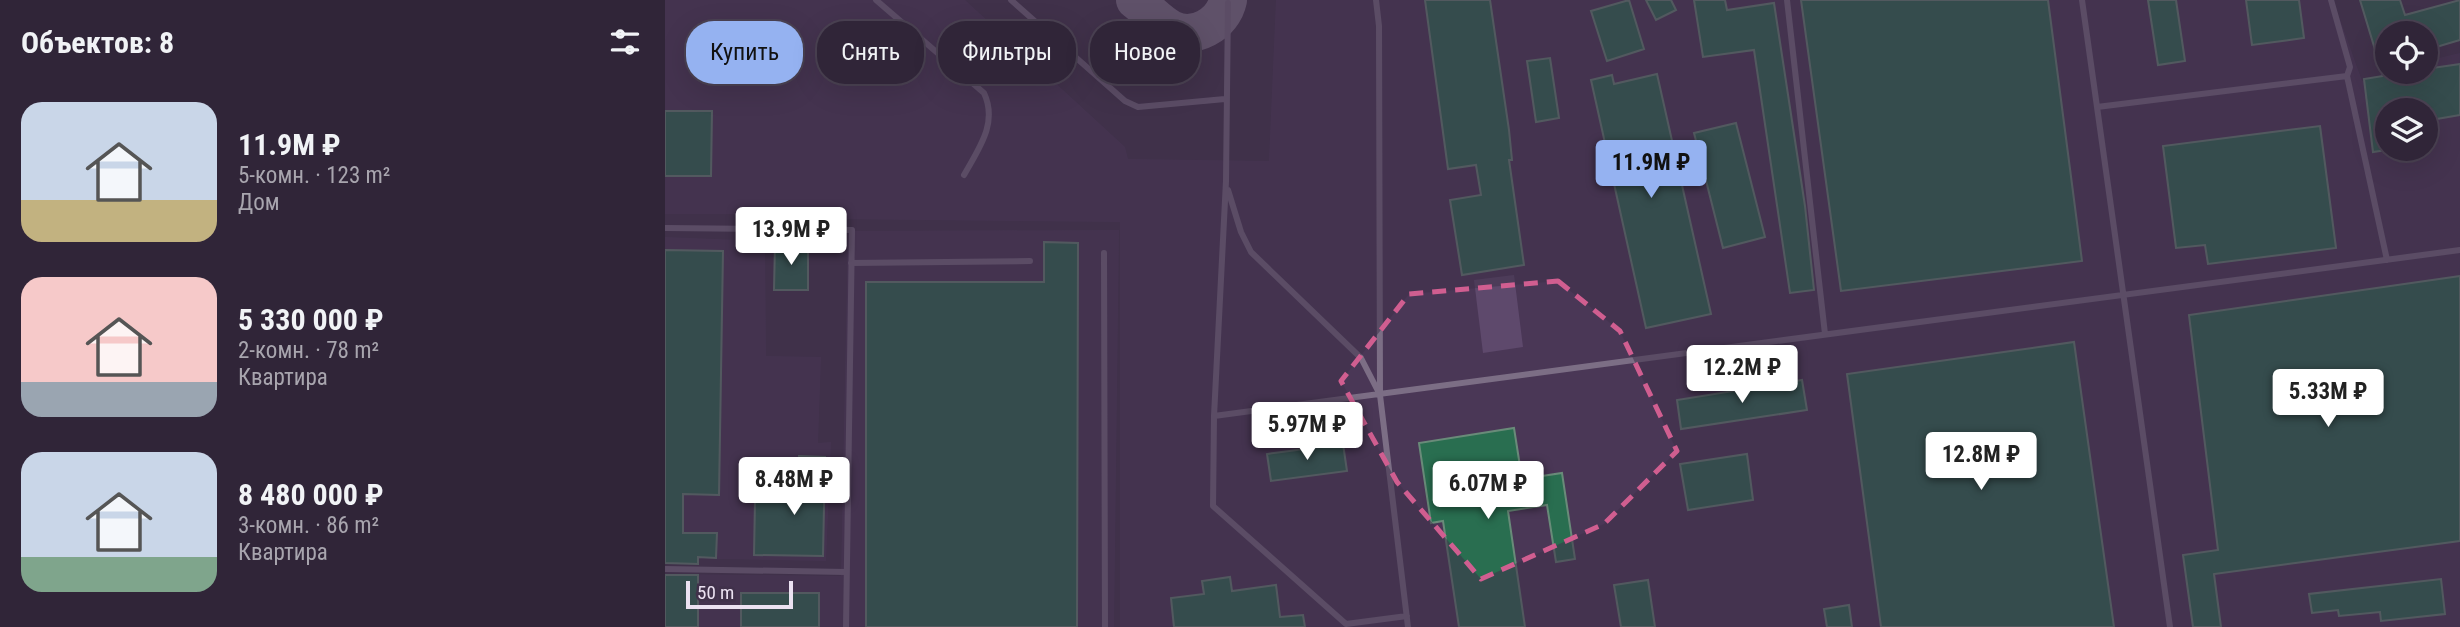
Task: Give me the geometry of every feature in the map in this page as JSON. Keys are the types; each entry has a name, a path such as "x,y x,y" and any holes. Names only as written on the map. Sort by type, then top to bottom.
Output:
{"lane":[{"path":"876,0 984,93 990,116 986,135 964,175"},
{"path":"1011,0 1125,101 1137,107 1225,99"},
{"path":"1376,0 1379,26 1380,395 1408,627"},
{"path":"1787,0 1825,334"},
{"path":"2082,0 2169,627"},
{"path":"2332,0 2350,68 2347,76 2387,260"},
{"path":"1228,3 1226,181 1213,506 1346,624 1407,616"},
{"path":"2097,107 2347,76"},
{"path":"1226,181 1231,205 1251,252 1361,358 1380,395"},
{"path":"665,228 852,230 846,627"},
{"path":"1215,416 2460,250"},
{"path":"1104,253 1104,627"},
{"path":"851,263 1030,261"},
{"path":"665,569 846,572"}],"highlighted area":[{"path":"1558,281 1620,331 1677,451 1604,524 1481,579 1397,482 1341,381 1409,294"}],"shaded area":[{"path":"665,0 965,0 988,21 938,21 938,84 1056,84 1125,147 1128,159 1269,161 1276,0 2333,0 2362,81 2375,77 2375,84 2438,84 2438,58 2460,53 2460,627 1120,627 1120,222 745,218 744,214 665,214"},
{"path":"1119,230 1114,627 665,627 665,574 841,576 848,231"},
{"path":"665,237 765,241 766,356 821,357 818,443 831,442 826,561 665,558"},
{"path":"1514,275 1523,347 1483,353 1474,280"}],"building":[{"path":"1425,0 1490,0 1509,130 1512,160 1509,160 1524,265 1462,275 1450,200 1481,195 1476,165 1448,169"},
{"path":"1629,0 1644,49 1607,61 1591,11"},
{"path":"1646,0 1671,0 1676,10 1656,20"},
{"path":"1694,0 1725,0 1727,10 1774,3 1805,206 1814,290 1790,293 1754,50 1703,57"},
{"path":"1801,0 2048,0 2082,261 1841,291"},
{"path":"2148,0 2176,0 2185,61 2158,65"},
{"path":"2246,0 2299,0 2304,38 2252,45"},
{"path":"2360,0 2400,0 2405,15 2460,0 2460,40 2438,47 2438,21 2375,21 2375,50"},
{"path":"1550,58 1559,118 1536,122 1527,61"},
{"path":"2460,64 2460,115 2438,119 2438,98 2375,98 2373,152 2364,79 2375,77 2375,84 2438,84 2438,67"},
{"path":"1657,74 1711,314 1646,328 1591,80 1612,75 1614,84"},
{"path":"665,111 712,111 711,176 665,176"},
{"path":"1736,123 1765,237 1723,248 1694,133"},
{"path":"2320,126 2336,248 2208,264 2205,245 2176,248 2163,146"},
{"path":"1044,242 1078,243 1077,627 866,627 866,282 1044,282"},
{"path":"775,243 808,243 808,290 774,290"},
{"path":"665,250 723,251 719,495 683,494 683,533 717,533 716,558 698,557 698,564 665,563"},
{"path":"2460,276 2460,541 2214,574 2221,627 2193,627 2183,555 2218,550 2189,315"},
{"path":"2074,342 2114,627 1881,627 1847,374"},
{"path":"1802,380 1807,410 1681,429 1677,400"},
{"path":"1514,428 1522,479 1562,473 1575,559 1556,562 1547,505 1508,511 1525,627 1459,627 1443,521 1431,523 1419,443"},
{"path":"1343,444 1347,471 1271,481 1267,454"},
{"path":"1747,454 1753,500 1688,510 1680,464"},
{"path":"799,456 825,457 823,556 754,555 755,501 799,502"},
{"path":"665,575 698,575 698,627 665,627"},
{"path":"1230,577 1232,591 1276,585 1280,617 1303,615 1305,627 1174,627 1171,598 1204,594 1202,581"},
{"path":"2441,579 2445,614 2381,621 2380,612 2339,616 2338,610 2312,613 2309,594"},
{"path":"1648,580 1655,627 1621,627 1614,585"},
{"path":"741,593 819,593 819,627 741,627"},
{"path":"1849,605 1852,627 1827,627 1824,609"}],"taxiway":[{"path":"1135,0 1166,26 1189,33 1214,23 1225,9 1228,0"}]}
